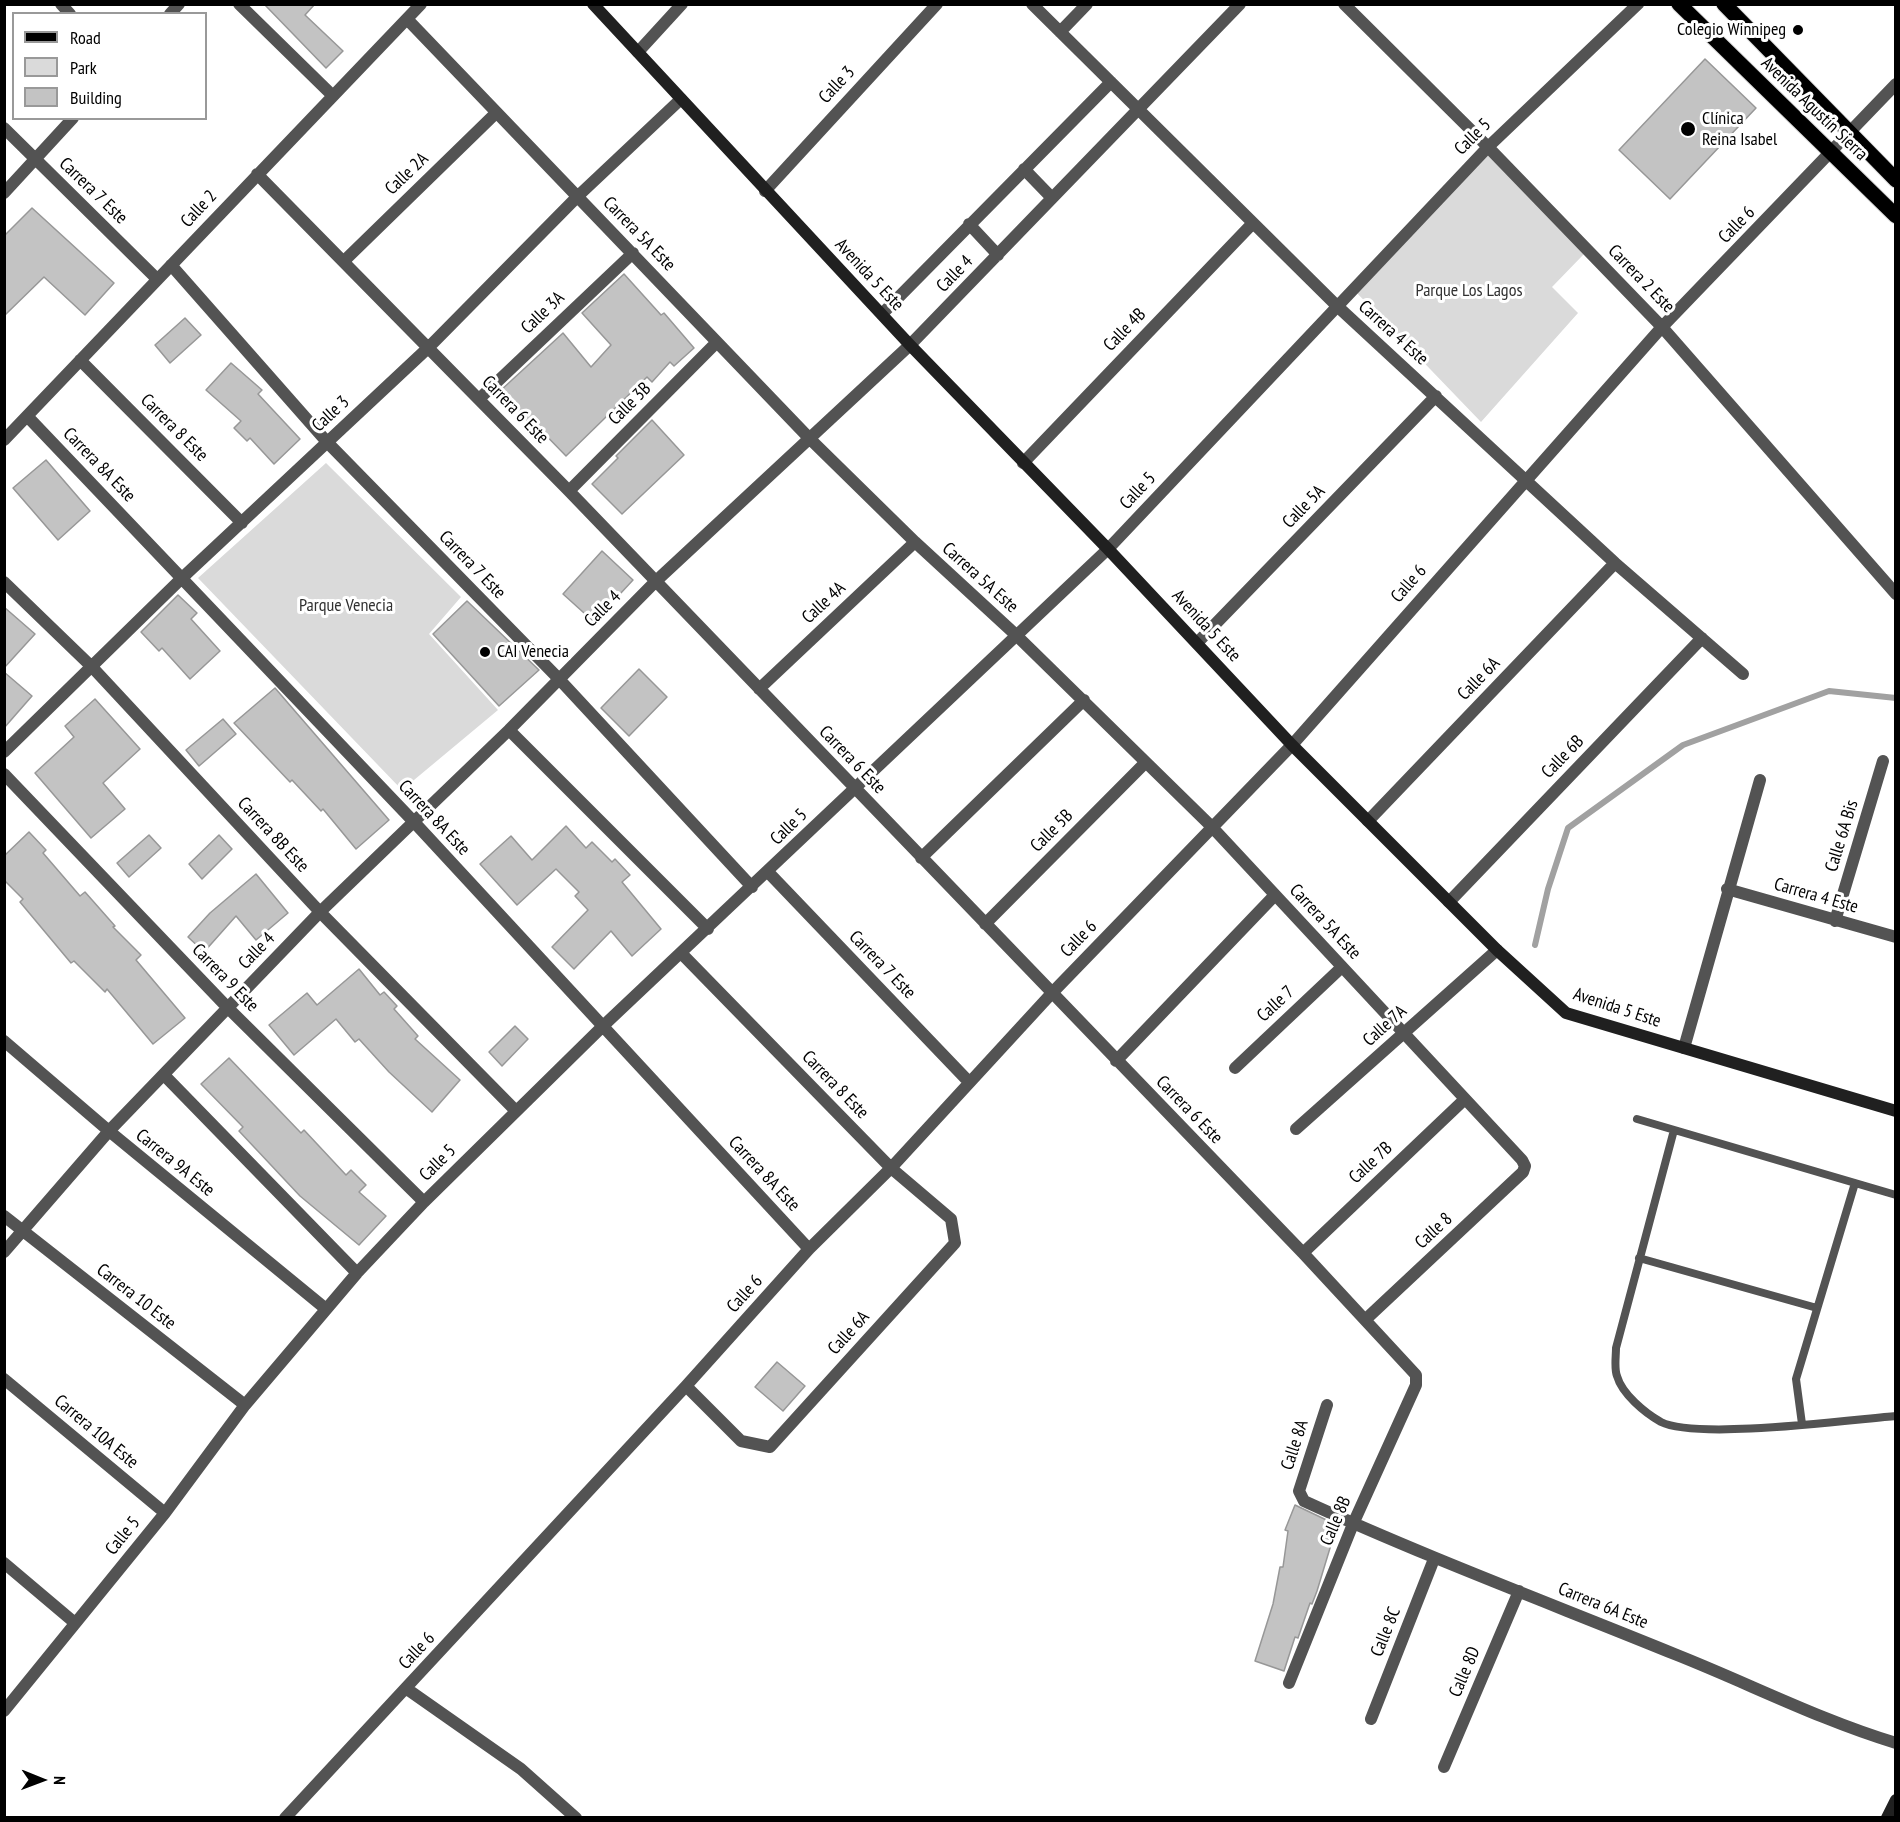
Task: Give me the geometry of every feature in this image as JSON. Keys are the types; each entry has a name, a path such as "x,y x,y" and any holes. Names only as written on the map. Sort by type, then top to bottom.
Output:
{"main road":[{"name":"Avenida 5 Este","path":"593,4 910,345 1108,549 1292,745 1497,950 1566,1013 1896,1111"},
{"name":"Avenida Agustín Sierra","path":"1679,4 1896,216"},
{"name":"Avenida Agustín Sierra","path":"1724,4 1896,180"},
{"path":"1887,1818 1896,1800"}],"street":[{"path":"239,4 332,95"},
{"name":"Calle 2","path":"4,440 421,4"},
{"path":"638,52 682,4"},
{"name":"Calle 3","path":"765,191 937,4"},
{"name":"Carrera 4 Este","path":"1032,4 1336,305 1616,563 1743,674"},
{"path":"1060,32 1087,4"},
{"name":"Calle 4","path":"4,1252 109,1131 320,912 509,730 655,582 910,345 1240,4"},
{"name":"Carrera 2 Este","path":"1344,4 1488,147 1662,327 1896,594"},
{"name":"Calle 5","path":"7,1702 165,1513 245,1405 357,1272 424,1202 602,1027 1108,549 1336,305 1488,147 1638,4"},
{"name":"Carrera 5A Este","path":"407,19 810,439 915,542 1017,635 1212,827 1525,1166"},
{"name":"Calle 4","path":"882,314 1111,82"},
{"name":"Calle 6","path":"285,1818 407,1689 809,1249 891,1168 1052,993 1292,745 1662,327 1896,84"},
{"name":"Calle 3","path":"4,753 182,578 429,347 578,196 681,99"},
{"name":"Calle 2A","path":"344,261 496,112"},
{"path":"4,193 71,120"},
{"name":"Carrera 7 Este","path":"4,128 157,279"},
{"path":"1024,169 1052,198"},
{"name":"Carrera 6 Este","path":"257,174 569,491 1303,1253 1416,1375"},
{"name":"Calle 4B","path":"1023,463 1253,223"},
{"path":"969,224 998,255"},
{"name":"Calle 3A","path":"479,399 633,253"},
{"name":"Carrera 7 Este","path":"171,265 327,442 559,679 752,887"},
{"name":"Calle 3B","path":"569,491 717,342"},
{"name":"Carrera 8 Este","path":"80,360 242,523"},
{"name":"Calle 5A","path":"1197,643 1436,396"},
{"name":"Carrera 8A Este","path":"27,416 414,822 809,1249"},
{"name":"Calle 4A","path":"759,689 915,542"},
{"name":"Calle 6A","path":"1368,821 1616,563"},
{"name":"Carrera 8B Este","path":"4,582 93,668 320,912 516,1111"},
{"name":"Calle 6B","path":"1449,902 1702,638"},
{"path":"921,858 1084,700"},
{"path":"509,730 708,929"},
{"name":"Calle 6A Bis","path":"1835,921 1883,761"},
{"name":"Calle 5B","path":"985,924 1145,763"},
{"name":"Carrera 9 Este","path":"4,774 227,1007 424,1202"},
{"path":"1684,1048 1727,889 1760,780"},
{"name":"Carrera 7 Este","path":"768,872 969,1082"},
{"name":"Carrera 4 Este","path":"1727,889 1896,937"},
{"path":"1116,1061 1275,895"},
{"name":"Calle 7A","path":"1296,1129 1497,950"},
{"name":"Carrera 8 Este","path":"681,954 891,1168 951,1219 955,1243"},
{"name":"Calle 7","path":"1234,1068 1342,967"},
{"name":"Carrera 9A Este","path":"4,1041 109,1131 326,1309"},
{"path":"164,1075 357,1272"},
{"name":"Calle 7B","path":"1303,1253 1465,1099"},
{"name":"Calle 8","path":"1365,1320 1524,1172 1525,1166"},
{"name":"Carrera 10 Este","path":"4,1216 245,1405"},
{"name":"Calle 6A","path":"686,1386 741,1441 770,1447 955,1243"},
{"name":"Calle 8B","path":"1289,1683 1353,1524 1416,1385 1416,1375"},
{"name":"Carrera 10A Este","path":"4,1379 165,1513"},
{"name":"Calle 8A","path":"1300,1497 1299,1491 1328,1405"},
{"name":"Carrera 6A Este","path":"1300,1497 1353,1524 1434,1559 1745,1682 1847,1728 1896,1743"},
{"name":"Calle 8C","path":"1371,1719 1434,1559"},
{"path":"4,1563 75,1623"},
{"name":"Calle 8D","path":"1444,1767 1519,1591"},
{"path":"407,1689 521,1769 576,1818"}],"lane":[{"path":"1637,1119 1896,1195"},
{"path":"1674,1130 1616,1348 1616,1375 1628,1396 1662,1422 1693,1430 1896,1416"},
{"path":"1802,1424 1796,1378 1855,1183"},
{"path":"1640,1258 1817,1308"}],"green space":[{"name":"Parque Los Lagos","path":"1488,154 1584,254 1552,287 1578,313 1481,422 1355,291"},
{"name":"Parque Venecia","path":"326,463 461,597 429,634 498,710 402,790 198,578"}],"building":[{"path":"264,4 315,4 305,15 343,51 326,68"},
{"name":"Clínica Reina Isabel","path":"1705,59 1756,108 1670,199 1619,150"},
{"path":"32,208 114,283 85,315 44,277 4,316 4,236"},
{"path":"624,274 661,315 664,313 694,348 674,366 670,362 652,382 647,377 566,456 531,420 528,422 500,391 563,333 591,367 611,345 582,313"},
{"path":"185,318 201,335 170,363 155,345"},
{"path":"231,363 262,390 258,394 300,439 274,464 250,438 247,441 234,428 241,421 206,390"},
{"path":"652,420 684,455 622,514 592,484"},
{"path":"46,460 90,511 58,540 13,488"},
{"path":"602,551 633,580 594,622 563,594"},
{"path":"178,595 197,613 191,619 220,651 190,679 162,648 159,651 141,632"},
{"name":"CAI Venecia","path":"467,601 539,670 499,706 433,634"},
{"path":"4,607 35,634 4,668"},
{"path":"639,669 667,697 629,736 601,708"},
{"path":"4,672 32,696 4,728"},
{"path":"275,688 389,820 356,849 323,809 321,811 292,780 290,782 234,723"},
{"path":"95,699 140,749 103,783 125,809 91,838 35,773 74,737 65,726"},
{"path":"223,719 236,734 199,766 186,750"},
{"path":"566,826 586,848 592,842 612,862 615,859 630,875 622,882 661,929 632,956 611,931 574,969 552,947 588,910 575,896 579,892 556,869 517,905 480,864 511,836 532,860"},
{"path":"29,832 46,850 43,853 80,896 85,892 115,926 113,927 141,955 136,960 185,1018 153,1044 107,989 105,992 74,961 71,963 20,902 23,899 4,880 4,856"},
{"path":"149,835 161,848 129,877 117,863"},
{"path":"219,835 232,849 202,879 189,864"},
{"path":"256,874 288,913 256,940 236,916 204,952 188,937 210,913"},
{"path":"359,969 380,995 384,992 397,1006 394,1009 418,1036 415,1039 460,1080 432,1112 389,1072 359,1039 355,1042 336,1019 294,1055 269,1025 307,993 317,1005"},
{"path":"515,1026 528,1039 502,1066 489,1052"},
{"path":"229,1058 301,1133 304,1130 346,1175 351,1170 366,1185 359,1192 386,1216 359,1245 300,1196 239,1131 243,1127 201,1084"},
{"path":"777,1362 805,1386 783,1411 755,1387"},
{"path":"1295,1505 1337,1525 1317,1591 1312,1604 1310,1603 1298,1638 1295,1637 1284,1671 1255,1661 1273,1604 1280,1567 1283,1567 1288,1531 1285,1530"}],"waterway":[{"path":"1535,945 1548,889 1568,828 1683,745 1829,691 1896,698"}],"place":[{"name":"Colegio Winnipeg","path":"1798,30"},
{"name":"Clínica Reina Isabel","path":"1688,129"},
{"name":"CAI Venecia","path":"485,652"}]}
